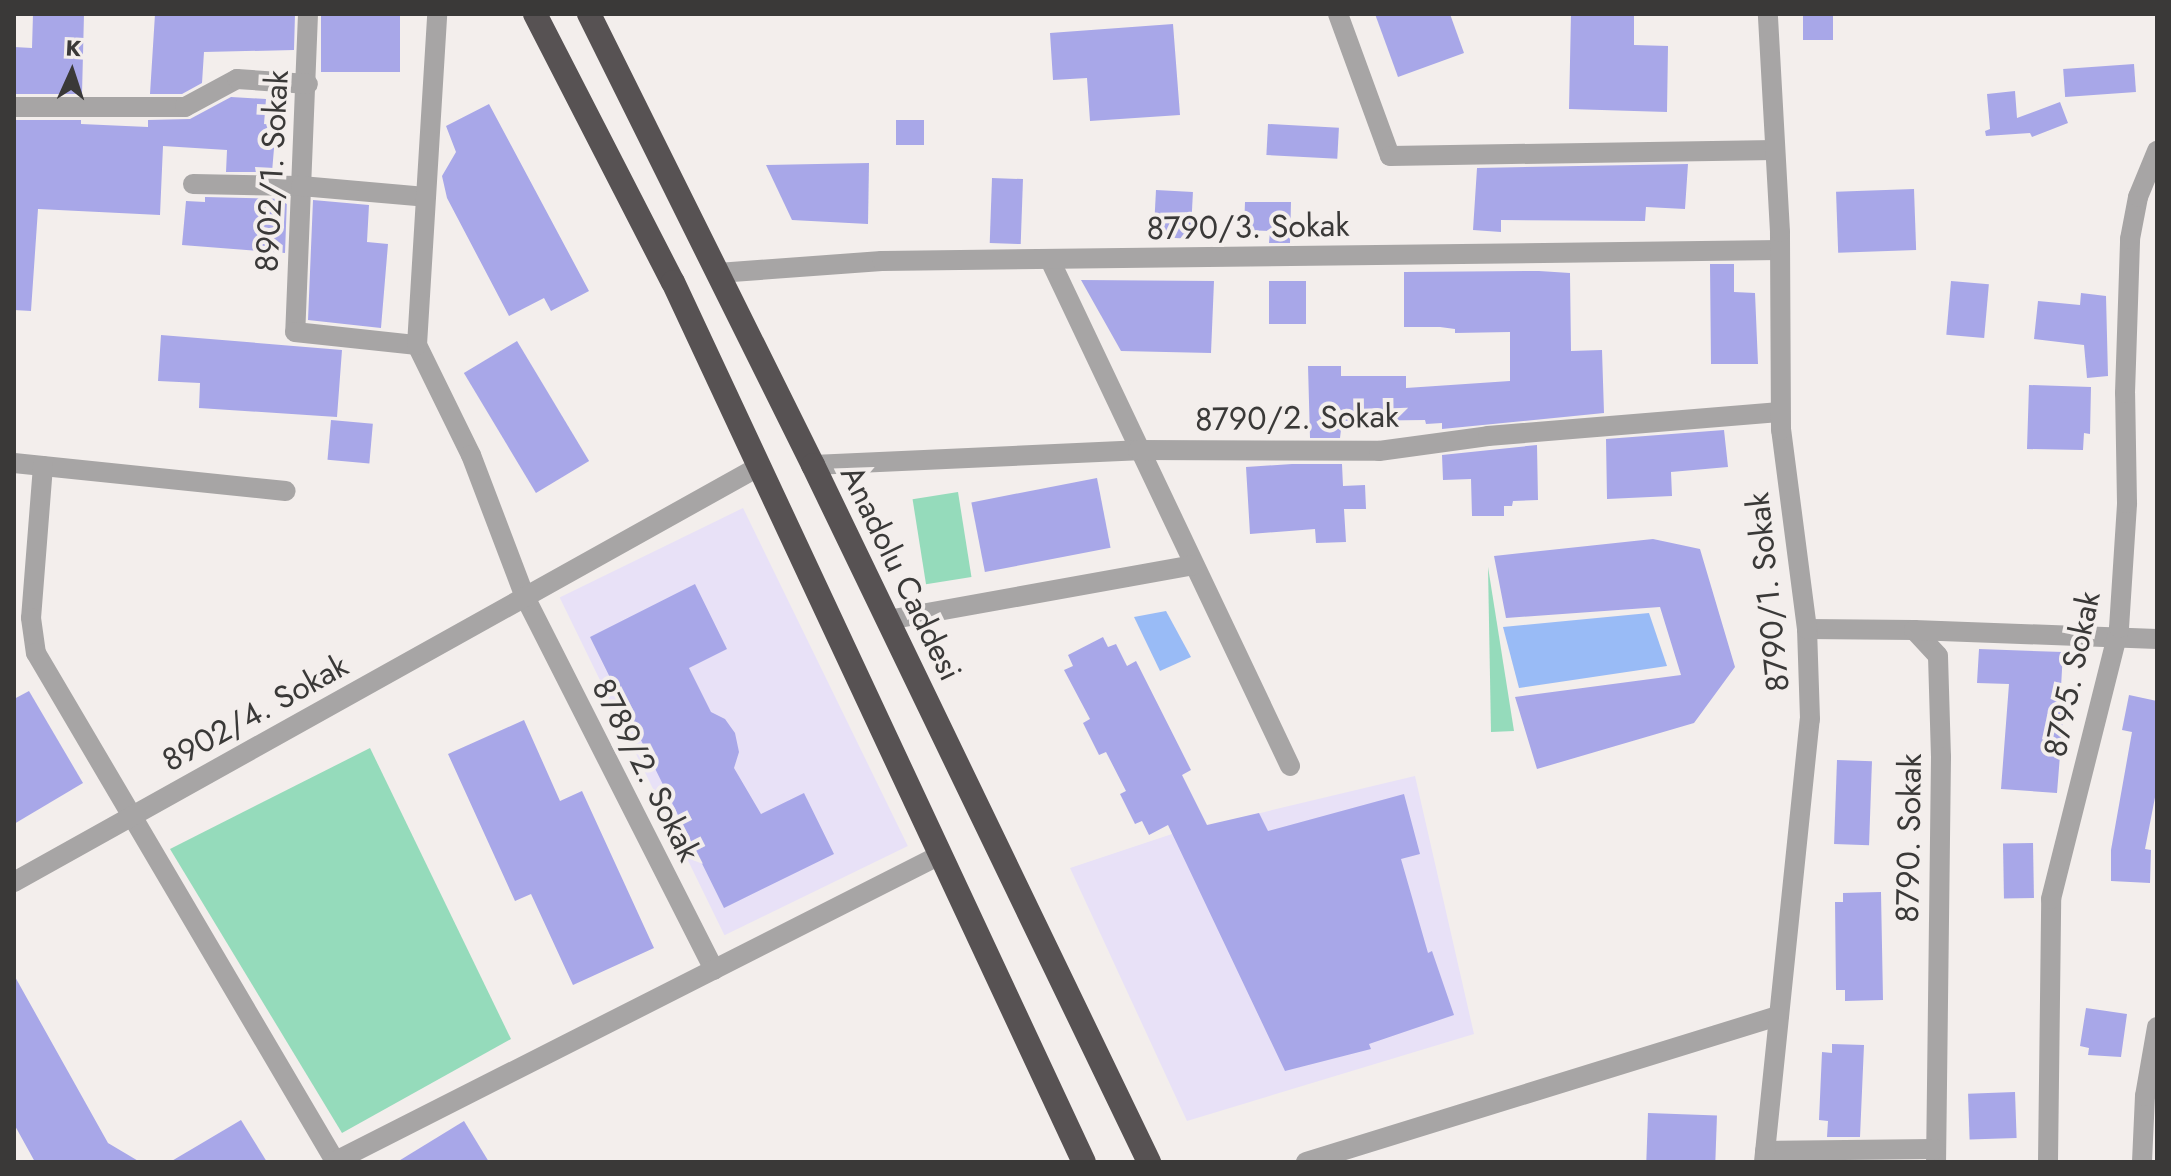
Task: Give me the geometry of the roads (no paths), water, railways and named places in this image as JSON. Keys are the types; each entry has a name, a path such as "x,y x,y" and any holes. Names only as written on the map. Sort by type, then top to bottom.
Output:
{"highway":[{"path":"535,14 673,282 1084,1162"},
{"name":"Anadolu Caddesi","path":"589,14 813,465 1149,1162"}],"street":[{"name":"8902/1. Sokak","path":"308,14 308,84 295,332 417,345"},
{"path":"437,14 417,345 471,455 525,597"},
{"path":"1338,14 1390,156 1775,150"},
{"name":"8790/1. Sokak","path":"1765,1157 1810,719 1807,629 1780,412 1780,250 1768,14"},
{"path":"14,107 185,107 237,79 308,84"},
{"name":"8795. Sokak","path":"2048,1162 2051,899 2116,638 2127,503 2125,393 2130,239 2138,197 2157,151"},
{"path":"193,184 301,186 426,197"},
{"name":"8790/3. Sokak","path":"718,273 882,261 1499,251 1780,250"},
{"path":"1050,260 1290,766"},
{"name":"8790/2. Sokak","path":"813,465 1138,450 1379,451 1488,436 1780,412"},
{"path":"14,463 286,491"},
{"path":"43,466 31,618 36,653 334,1162 940,855"},
{"name":"8902/4. Sokak","path":"14,882 758,467"},
{"path":"888,620 1193,565"},
{"name":"8789/2. Sokak","path":"525,597 714,970"},
{"path":"1807,629 2157,639"},
{"name":"8790. Sokak","path":"1914,630 1938,656 1941,757 1936,1156"},
{"path":"1306,1162 1779,1016"},
{"path":"2142,1162 2145,1096 2157,1027"},
{"path":"1765,1157 1936,1156"}],"water":[{"path":"1166,611 1191,657 1160,671 1134,617"},
{"path":"1649,613 1667,666 1519,688 1503,627"}]}
